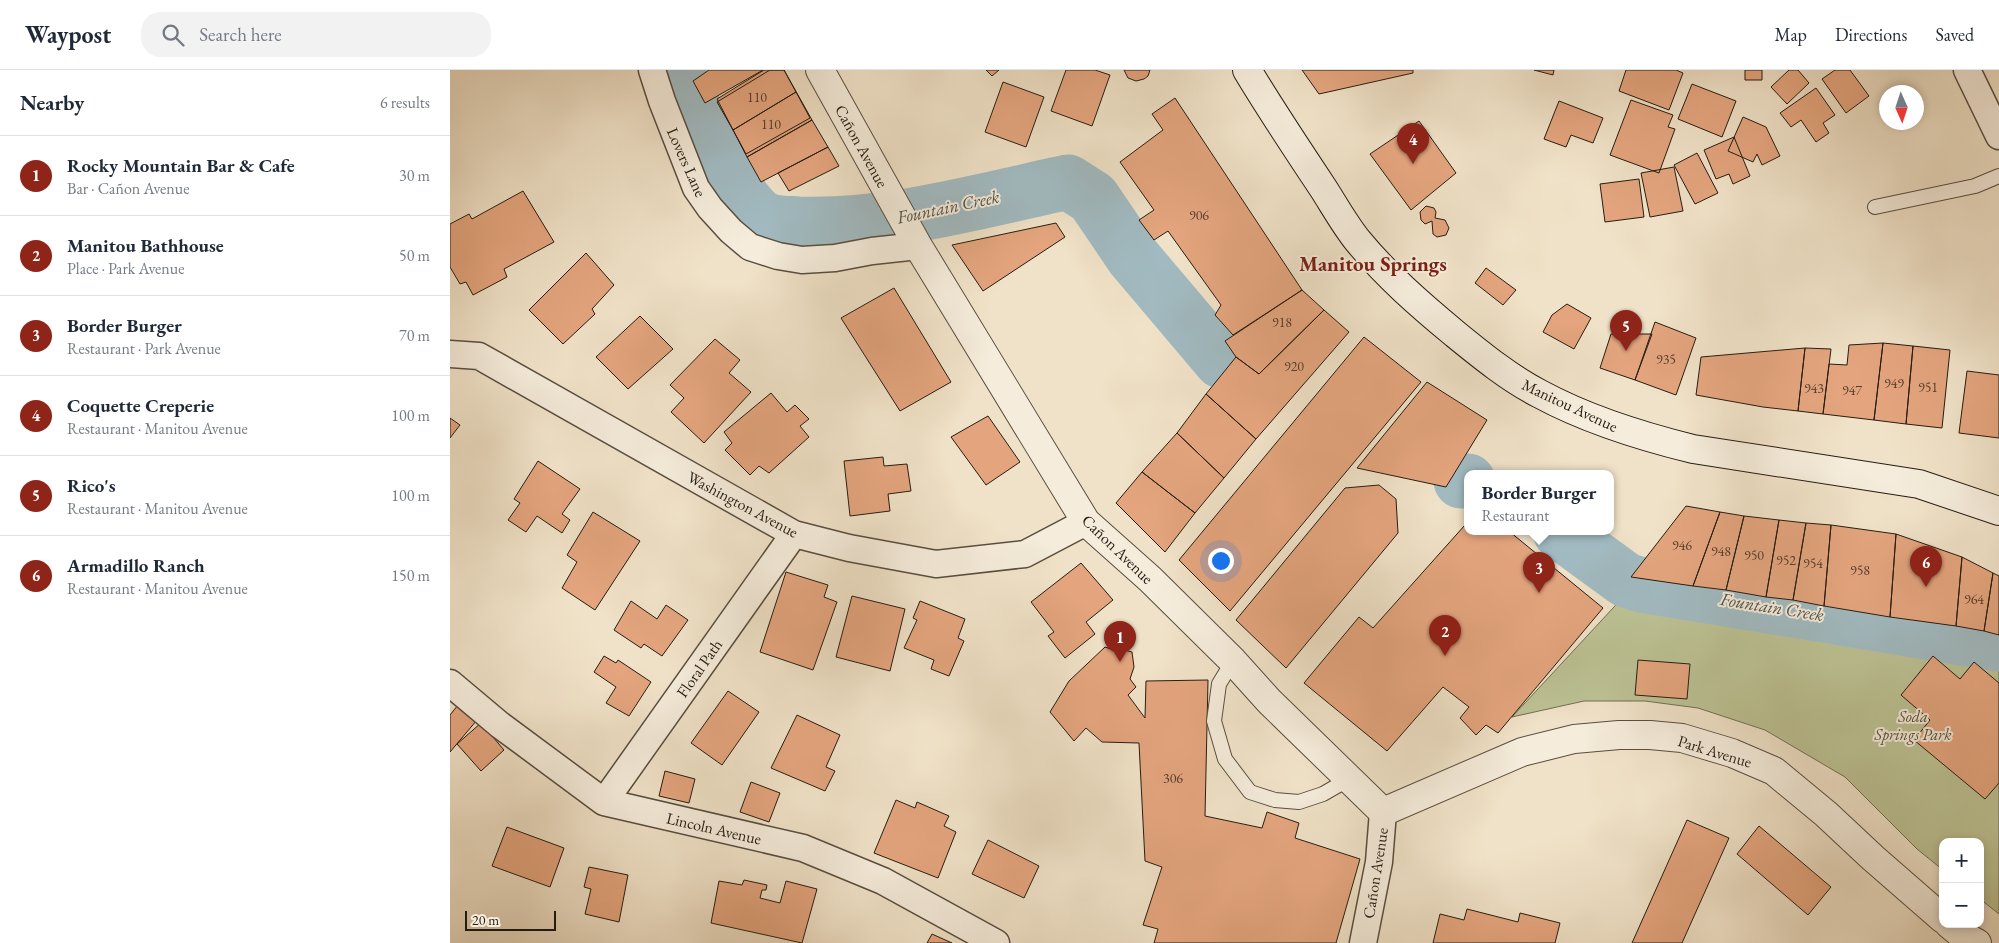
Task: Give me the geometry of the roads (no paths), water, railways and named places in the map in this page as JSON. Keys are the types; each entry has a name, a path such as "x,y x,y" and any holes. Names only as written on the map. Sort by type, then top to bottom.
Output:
{"street":[{"name":"Lovers Lane","path":"652,70 696,188 710,208 750,247 778,256 802,260 836,258 914,239"},
{"name":"Cañon Avenue","path":"820,70 914,239 1086,522 1150,579 1233,661 1269,701 1383,812 1379,862 1363,943"},
{"name":"Manitou Avenue","path":"1247,70 1357,239 1379,266 1400,287 1467,344 1510,376 1540,394 1585,416 1625,431 1660,441 1693,449 1919,484 1999,511"},
{"path":"1967,70 1999,136"},
{"name":"Washington Avenue","path":"450,354 480,356 794,534 849,548 936,564 1025,554 1086,522"},
{"name":"Floral Path","path":"604,802 794,534"},
{"name":"Lincoln Avenue","path":"450,683 500,725 604,802 803,848 883,881 996,943"},
{"name":"Park Avenue","path":"1383,812 1522,752 1565,741 1619,735 1682,738 1732,753 1774,771 1826,814 1939,916"},
{"path":"1954,928 1977,943"}],"lane":[{"path":"1875,207 1975,186 1999,176"},
{"path":"1233,661 1218,684 1214,722 1225,759 1250,792 1275,800 1299,802 1323,794 1349,779"}],"waterway":[{"name":"Fountain Creek","path":"677,70 723,167 746,202 762,218 777,223 798,224 866,221 934,211 1068,182 1093,198 1133,257 1221,361"},
{"name":"Fountain Creek","path":"1564,535 1626,580 1642,585 1999,644"}],"place":[{"name":"Coquette Creperie","path":"1413,164"},
{"name":"Rico's","path":"1626,351"},
{"name":"Armadillo Ranch","path":"1926,587"},
{"name":"Border Burger","path":"1539,593"},
{"name":"Manitou Bathhouse","path":"1445,656"},
{"name":"Rocky Mountain Bar & Cafe","path":"1120,662"}],"district":[{"name":"Manitou Springs","path":"1373,264"}],"park label":[{"name":"Soda Springs Park","path":"1913,725"}]}
